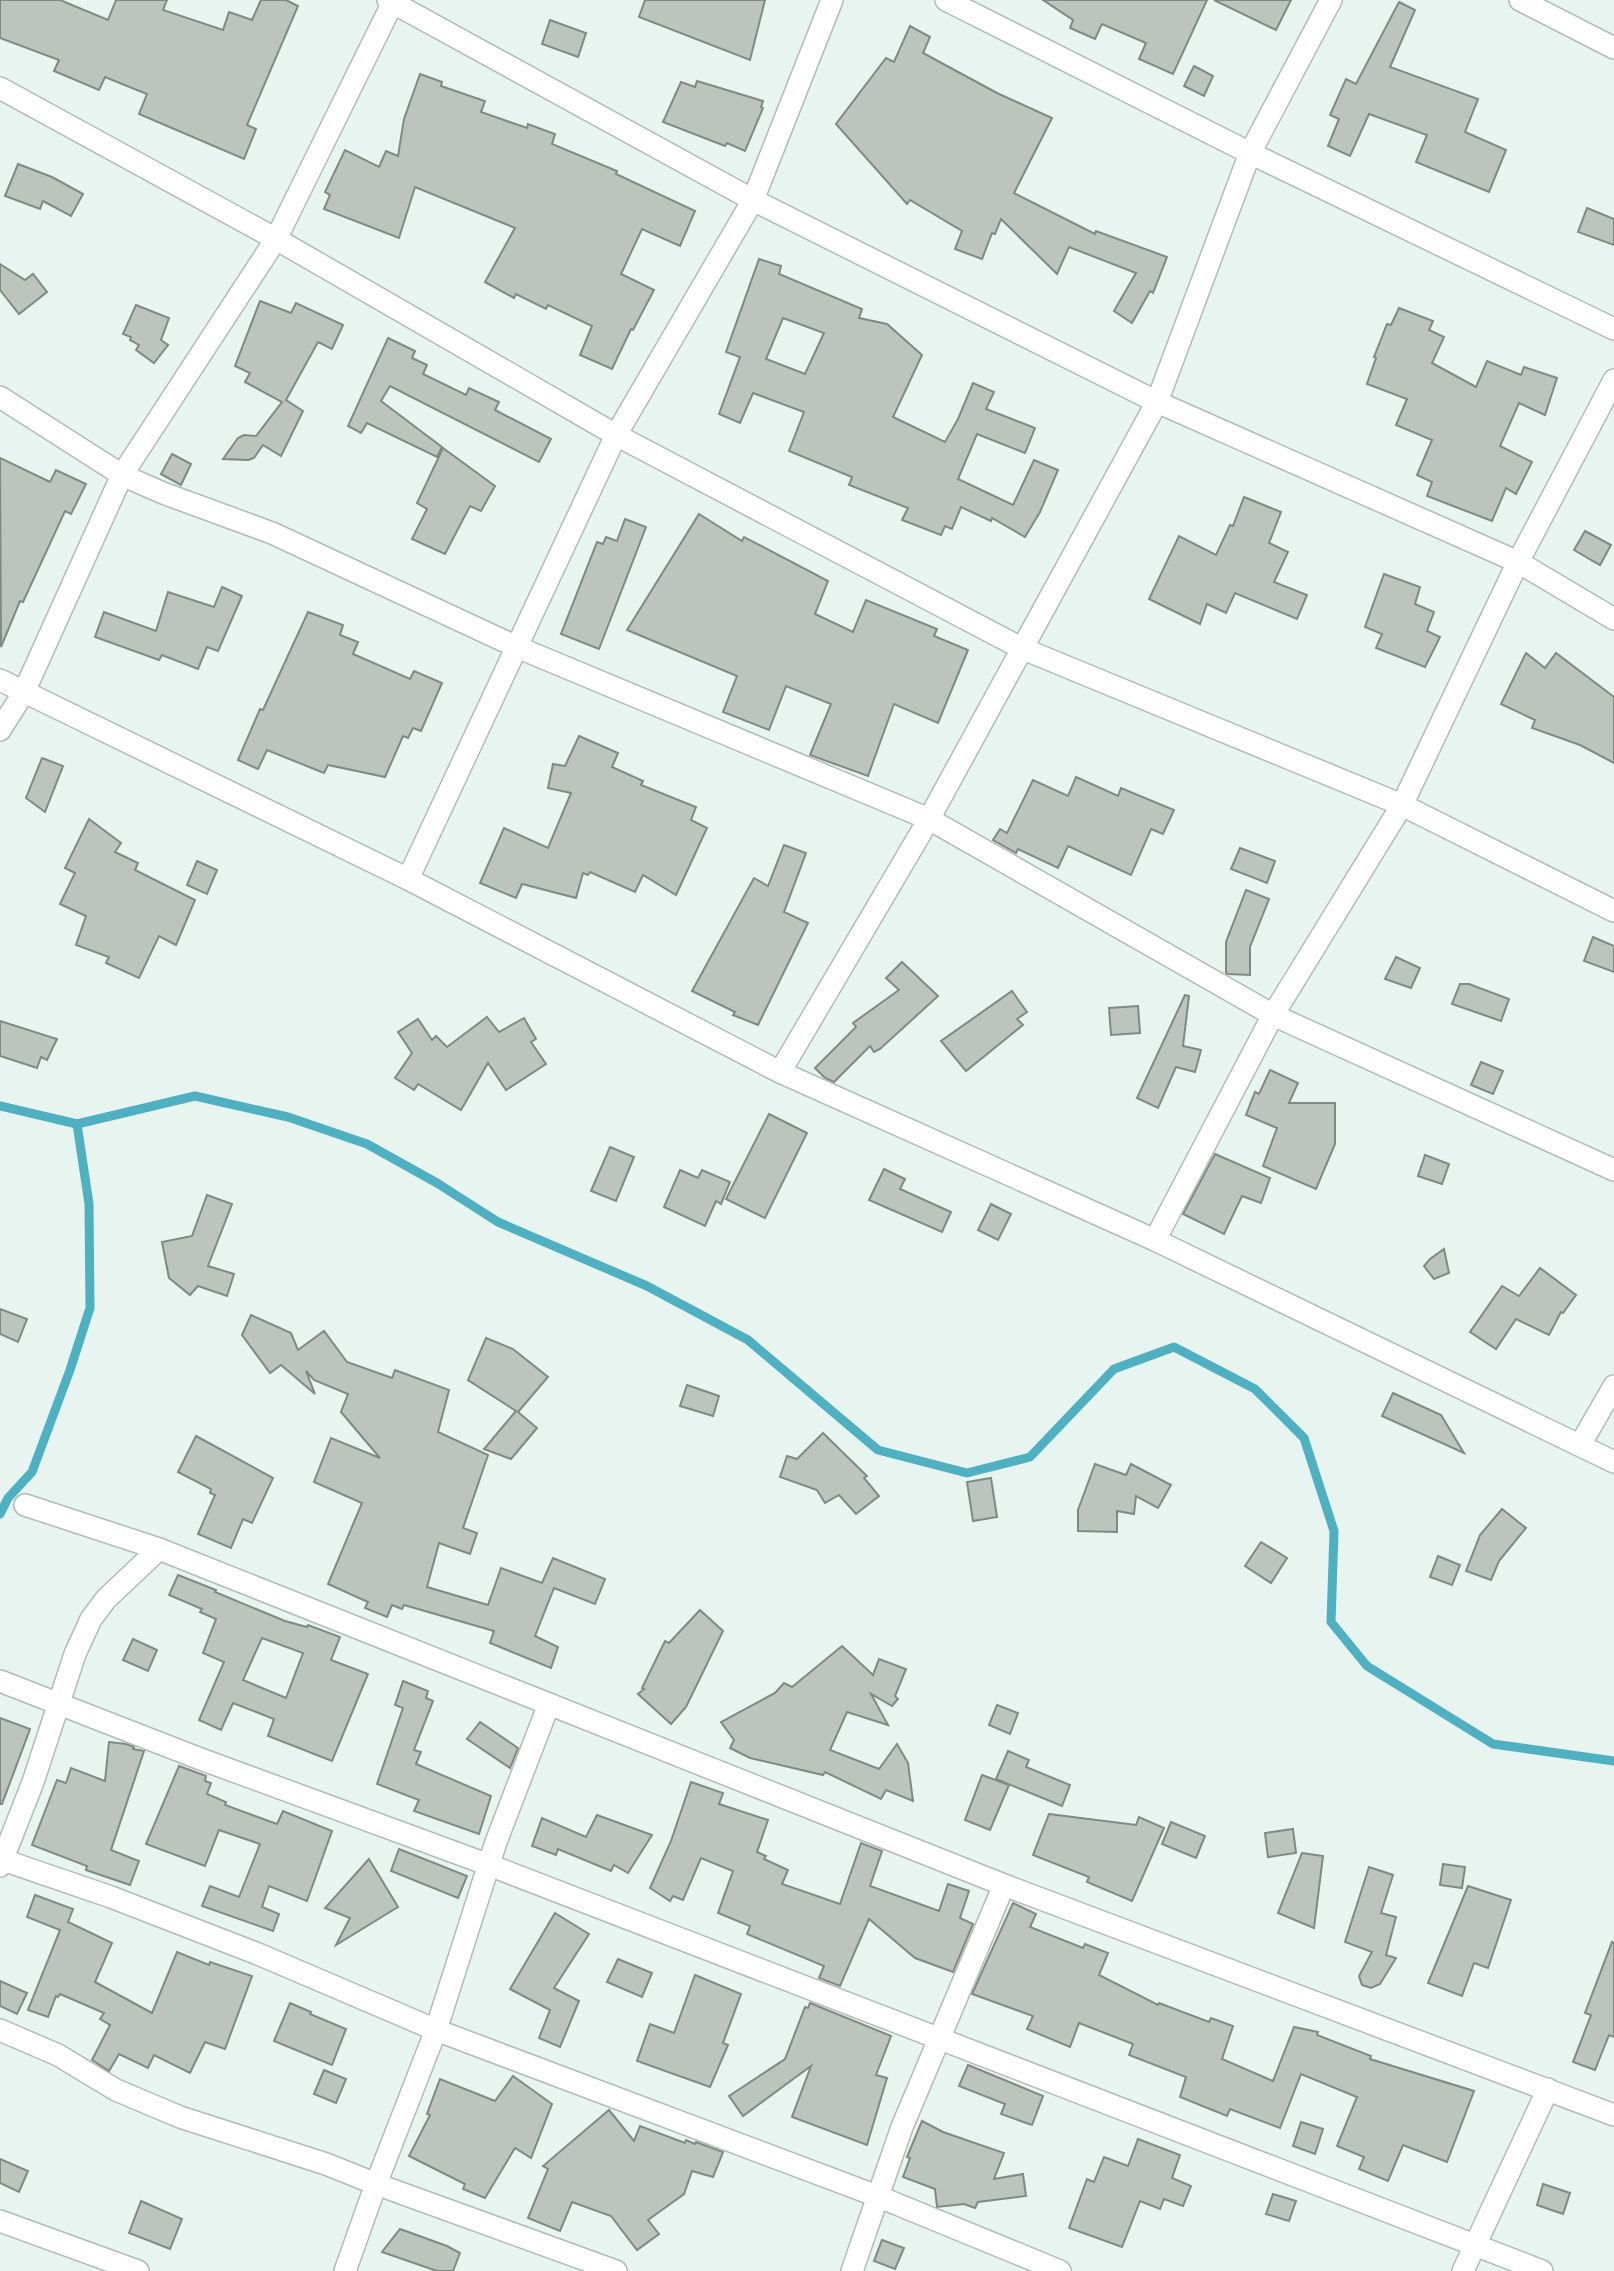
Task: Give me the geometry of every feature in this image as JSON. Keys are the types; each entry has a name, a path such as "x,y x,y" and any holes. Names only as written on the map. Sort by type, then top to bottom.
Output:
{"street":[{"path":"408,879 616,435 753,200 832,0"},
{"path":"946,0 1250,153 1614,329"},
{"path":"780,1072 929,818 1157,402 1250,153 1331,0"},
{"path":"1520,0 1614,48"},
{"path":"0,730 24,692 122,475 276,239 392,1 753,200 1157,402 1518,562 1614,619"},
{"path":"0,88 276,239 616,435 1021,648 1402,805 1614,911"},
{"path":"1155,1240 1273,1015 1402,805 1518,562 1614,380"},
{"path":"0,397 122,475 272,533 517,646 929,818 1273,1015 1614,1170"},
{"path":"0,680 408,879 780,1072 1155,1240 1614,1462"},
{"path":"1580,1445 1614,1386"},
{"path":"25,1505 159,1549 1004,1885 1614,2115"},
{"path":"159,1549 106,1599 90,1619 75,1654 33,1782 1,1861 111,1897 258,1954 436,2030 877,2196 1060,2271"},
{"path":"0,1681 198,1758 489,1865 1542,2271"},
{"path":"345,2271 436,2030 489,1865 549,1704"},
{"path":"852,2271 902,2126 1004,1885"},
{"path":"0,2030 58,2055 116,2090 180,2117 313,2159 376,2185 617,2271"},
{"path":"1463,2271 1548,2089"},
{"path":"0,2221 138,2271"}],"building":[{"path":"0,0 60,0 108,20 116,0 167,0 163,10 223,30 229,12 252,20 261,0 286,0 298,6 247,125 256,129 244,159 139,114 147,94 105,77 99,90 54,71 59,60 0,38"},
{"path":"645,0 765,0 750,60 639,17"},
{"path":"1043,0 1207,0 1173,74 1139,59 1146,43 1102,24 1095,39 1070,28 1073,20"},
{"path":"1214,0 1291,0 1276,30"},
{"path":"1399,2 1415,10 1390,67 1478,99 1465,132 1506,150 1489,192 1416,162 1427,135 1369,114 1350,156 1328,146 1339,119 1330,115 1346,79 1356,84"},
{"path":"550,20 586,33 578,57 542,44"},
{"path":"910,26 930,37 923,53 997,93 1052,118 1014,193 1095,234 1096,231 1167,257 1153,293 1150,291 1132,323 1114,311 1136,273 1069,247 1057,274 1001,219 995,234 992,233 982,259 955,249 962,231 910,200 907,204 836,124 886,58 894,62"},
{"path":"1194,66 1213,76 1204,96 1184,86"},
{"path":"420,74 442,82 441,86 485,101 481,112 527,128 528,124 555,134 552,144 617,171 616,174 695,211 680,246 642,229 621,274 654,290 612,369 580,355 592,326 548,305 546,309 516,294 514,298 485,282 515,228 415,187 399,238 324,209 330,195 325,192 345,150 379,167 386,151 398,156 404,119"},
{"path":"697,81 763,101 763,108 745,151 663,122 681,82 695,87"},
{"path":"18,164 52,177 83,194 71,216 43,201 40,209 5,196"},
{"path":"1587,208 1614,219 1614,245 1578,232"},
{"path":"759,259 781,266 779,274 862,309 859,318 887,324 922,355 893,417 945,442 973,383 994,392 986,409 1035,428 1025,453 977,434 958,479 1013,505 1034,460 1058,470 1040,512 1025,537 992,518 991,521 961,507 952,529 945,526 941,535 902,520 908,508 849,485 852,477 789,451 804,412 753,393 740,423 719,414 740,357 726,352","holes":["783,318 824,333 805,374 766,359"]},
{"path":"0,264 25,280 33,274 47,292 19,314 0,290"},
{"path":"260,301 291,313 296,303 343,325 332,349 318,342 286,400 303,411 281,456 263,445 254,458 223,459 238,438 244,435 256,436 282,402 245,382 250,373 235,366"},
{"path":"136,305 169,318 161,340 168,345 154,363 136,350 139,345 130,340 131,337 123,334"},
{"path":"1399,308 1433,321 1429,330 1444,337 1432,363 1476,387 1487,361 1521,375 1524,367 1557,378 1545,415 1519,403 1500,446 1532,462 1516,494 1506,488 1492,521 1427,496 1432,482 1417,475 1432,440 1396,425 1407,399 1367,384 1387,324 1391,325"},
{"path":"388,338 415,351 412,358 427,365 423,374 466,395 469,388 499,402 495,410 551,439 539,462 390,386 381,401 442,447 437,457 367,423 361,433 348,426"},
{"path":"443,448 495,486 481,511 470,506 445,554 412,539 427,509 417,503"},
{"path":"172,454 191,464 181,485 161,474"},
{"path":"0,458 50,482 56,470 86,484 71,514 65,511 23,602 20,601 1,647"},
{"path":"1244,497 1281,512 1269,543 1288,552 1274,582 1307,595 1297,619 1235,593 1226,613 1207,604 1200,624 1149,599 1179,536 1216,555 1230,525 1233,526"},
{"path":"699,514 742,541 744,537 828,581 815,614 853,632 866,600 937,629 934,636 968,650 938,723 894,704 868,776 810,755 831,704 786,686 769,730 723,712 737,676 627,630"},
{"path":"625,519 646,527 599,649 561,634 597,542 603,544 606,537 617,541"},
{"path":"1585,531 1611,545 1600,565 1574,550"},
{"path":"1384,574 1420,587 1415,604 1434,612 1427,631 1440,637 1425,667 1376,648 1382,634 1365,627"},
{"path":"222,587 242,596 218,651 207,647 198,669 162,655 159,660 95,637 104,612 156,631 168,592 214,607"},
{"path":"308,612 343,625 340,635 358,642 353,654 410,679 414,671 442,683 421,731 413,728 408,738 403,736 385,777 328,765 324,773 267,750 258,769 238,760"},
{"path":"1526,653 1545,668 1556,653 1614,697 1614,763 1580,745 1532,728 1535,720 1501,704"},
{"path":"579,736 618,753 612,767 643,781 641,785 696,807 691,820 707,828 676,895 643,875 635,892 590,872 588,875 583,873 576,898 522,884 516,898 480,883 504,828 548,848 571,793 548,788 553,764 565,766"},
{"path":"42,758 63,766 45,812 26,798"},
{"path":"1076,777 1118,796 1121,788 1174,810 1163,834 1151,829 1131,875 1068,846 1058,868 1018,849 1016,853 993,840 1000,829 1007,833 1033,780 1068,796"},
{"path":"89,819 121,843 115,852 138,863 135,870 195,900 176,945 159,936 139,978 106,963 109,957 76,945 86,916 60,904 75,873 65,868"},
{"path":"784,845 806,853 784,912 808,923 758,1025 733,1015 735,1012 692,991 754,878 768,886"},
{"path":"1240,848 1275,861 1267,883 1231,869"},
{"path":"197,861 217,870 207,894 187,885"},
{"path":"1246,890 1269,899 1250,947 1250,975 1228,974 1226,942"},
{"path":"1593,937 1614,946 1614,972 1584,961"},
{"path":"1396,957 1420,968 1411,988 1385,979"},
{"path":"902,962 938,996 880,1049 874,1052 870,1046 834,1082 825,1078 815,1068 856,1027 853,1023 899,990 886,978"},
{"path":"1460,984 1469,984 1509,999 1501,1021 1452,1004"},
{"path":"1012,991 1027,1012 1017,1019 1023,1025 966,1071 941,1041"},
{"path":"1185,995 1189,996 1183,1046 1201,1050 1195,1072 1176,1067 1158,1108 1137,1098"},
{"path":"1138,1006 1140,1033 1111,1035 1109,1008"},
{"path":"487,1017 499,1032 524,1018 536,1039 531,1042 546,1064 506,1090 488,1063 461,1110 418,1084 414,1090 395,1078 412,1053 398,1032 418,1019 432,1040 436,1036 447,1047"},
{"path":"0,1021 57,1039 47,1060 41,1057 37,1068 0,1056"},
{"path":"1481,1062 1503,1071 1493,1094 1471,1085"},
{"path":"1270,1070 1298,1083 1289,1103 1335,1103 1335,1144 1316,1189 1263,1166 1277,1128 1246,1115 1255,1092 1259,1094"},
{"path":"769,1114 807,1133 765,1218 726,1199"},
{"path":"610,1147 634,1157 616,1201 591,1191"},
{"path":"1215,1154 1270,1178 1261,1203 1242,1196 1224,1234 1183,1214"},
{"path":"1425,1155 1449,1164 1442,1184 1418,1176"},
{"path":"884,1169 905,1179 900,1189 951,1212 942,1232 869,1200"},
{"path":"680,1170 698,1178 702,1170 730,1182 721,1204 716,1201 705,1226 664,1207"},
{"path":"207,1195 232,1204 208,1266 234,1274 227,1296 198,1286 190,1295 169,1278 162,1242 192,1236"},
{"path":"991,1204 1011,1214 998,1240 978,1230"},
{"path":"1444,1249 1449,1273 1434,1279 1424,1266"},
{"path":"1540,1268 1576,1295 1563,1313 1561,1312 1549,1335 1516,1319 1496,1349 1470,1332 1502,1286 1519,1296"},
{"path":"0,1309 27,1319 18,1342 0,1334"},
{"path":"251,1315 291,1333 298,1350 324,1331 347,1362 392,1378 395,1370 449,1390 438,1432 488,1455 463,1528 477,1533 470,1554 439,1543 427,1587 488,1605 501,1568 542,1583 553,1558 605,1579 595,1604 554,1588 535,1636 558,1647 551,1668 490,1643 494,1631 404,1605 402,1609 392,1605 387,1617 365,1608 368,1602 328,1584 362,1503 314,1482 331,1438 380,1458 341,1412 348,1394 314,1380 306,1371 315,1394 281,1365 270,1373 242,1335"},
{"path":"486,1338 513,1349 548,1377 518,1412 537,1428 511,1459 484,1449 516,1411 468,1380"},
{"path":"687,1385 719,1396 713,1416 680,1406"},
{"path":"1393,1393 1441,1415 1464,1453 1382,1416"},
{"path":"823,1433 867,1476 864,1478 879,1496 856,1514 839,1495 825,1503 817,1490 780,1477 787,1456 797,1459"},
{"path":"196,1436 273,1478 252,1523 243,1519 231,1548 198,1534 215,1495 210,1493 211,1489 178,1472"},
{"path":"1095,1464 1126,1475 1131,1464 1171,1485 1158,1508 1136,1496 1134,1514 1117,1511 1117,1532 1078,1531 1078,1510"},
{"path":"991,1478 997,1517 973,1521 967,1482"},
{"path":"1502,1509 1526,1528 1499,1561 1491,1580 1466,1571 1480,1535"},
{"path":"1261,1542 1287,1558 1271,1583 1245,1566"},
{"path":"1438,1556 1460,1565 1452,1585 1430,1577"},
{"path":"178,1575 285,1621 307,1627 308,1625 340,1637 331,1660 368,1674 332,1761 268,1736 274,1719 233,1703 221,1730 199,1720 224,1662 203,1653 216,1619 200,1612 202,1609 169,1595","holes":["262,1638 303,1653 286,1698 243,1680"]},
{"path":"700,1610 723,1631 686,1707 671,1724 638,1694 644,1689 642,1688 665,1641 669,1643"},
{"path":"133,1639 157,1650 148,1671 123,1660"},
{"path":"842,1646 873,1675 879,1659 906,1669 895,1696 898,1699 892,1706 871,1694 888,1725 847,1712 830,1750 879,1769 897,1744 908,1763 913,1801 886,1790 881,1799 825,1772 823,1775 750,1758 730,1748 734,1740 721,1722 775,1693 784,1683 792,1687"},
{"path":"403,1681 428,1691 426,1698 433,1701 414,1750 421,1752 416,1764 491,1796 479,1834 414,1811 419,1800 377,1784 403,1708 395,1705"},
{"path":"997,1705 1018,1713 1010,1734 989,1725"},
{"path":"0,1718 30,1729 2,1804 0,1804"},
{"path":"480,1722 518,1748 510,1768 467,1739"},
{"path":"109,1742 126,1744 134,1747 133,1749 144,1751 111,1850 139,1861 130,1885 86,1870 87,1866 32,1845 57,1780 66,1783 71,1768 105,1781"},
{"path":"1008,1751 1029,1760 1026,1767 1070,1785 1062,1806 996,1779"},
{"path":"179,1766 206,1776 205,1781 211,1783 207,1794 226,1802 225,1805 277,1824 283,1811 332,1831 307,1901 269,1886 262,1907 279,1914 273,1931 202,1906 210,1886 239,1897 260,1844 219,1830 205,1866 146,1844"},
{"path":"982,1775 1009,1785 990,1830 965,1820"},
{"path":"691,1782 723,1793 719,1804 768,1820 757,1852 766,1856 764,1859 788,1870 782,1884 840,1904 861,1843 882,1851 870,1886 939,1911 948,1884 969,1891 960,1918 973,1924 953,1972 915,1958 869,1919 840,1986 819,1978 824,1966 747,1934 750,1926 718,1913 733,1871 701,1858 683,1900 673,1896 670,1901 650,1888 671,1841"},
{"path":"1049,1814 1136,1825 1139,1817 1164,1828 1132,1901 1087,1882 1089,1877 1033,1855"},
{"path":"597,1815 652,1835 628,1873 614,1865 611,1871 558,1849 556,1855 532,1846 542,1818 586,1837"},
{"path":"1171,1822 1205,1836 1196,1858 1162,1844"},
{"path":"1293,1829 1296,1853 1268,1857 1265,1833"},
{"path":"399,1849 467,1876 458,1898 391,1871"},
{"path":"1302,1853 1323,1856 1314,1928 1278,1913"},
{"path":"369,1859 398,1907 336,1945 350,1918 325,1908"},
{"path":"1443,1864 1465,1867 1462,1888 1440,1885"},
{"path":"1369,1867 1393,1875 1381,1913 1396,1917 1386,1955 1396,1958 1380,1984 1371,1988 1362,1985 1359,1976 1372,1952 1345,1942"},
{"path":"1468,1886 1511,1900 1488,1968 1474,1963 1462,1996 1428,1983"},
{"path":"35,1895 73,1909 68,1922 112,1943 95,1982 152,2013 177,1952 209,1965 210,1962 252,1976 225,2049 205,2042 190,2073 154,2055 148,2068 119,2054 109,2071 92,2060 110,2025 100,2019 104,2013 60,1994 56,1996 48,2017 28,2010 60,1930 27,1917"},
{"path":"1013,1903 1036,1914 1030,1927 1083,1948 1085,1944 1108,1953 1099,1975 1158,2005 1159,2003 1209,2022 1211,2018 1233,2026 1222,2059 1273,2081 1294,2027 1318,2032 1317,2035 1371,2056 1370,2059 1474,2091 1447,2162 1403,2145 1388,2181 1359,2169 1364,2157 1337,2146 1357,2097 1301,2074 1280,2128 1230,2109 1227,2116 1180,2097 1186,2077 1129,2055 1133,2044 1079,2023 1070,2047 1027,2029 1033,2016 972,1994"},
{"path":"555,1913 589,1934 554,1988 579,2001 560,2047 539,2038 550,2010 510,1989"},
{"path":"1612,1942 1614,2037 1609,2035 1595,2070 1573,2062 1591,2015 1585,2013"},
{"path":"618,1959 652,1973 642,1997 607,1982"},
{"path":"695,1975 741,1994 723,2043 728,2045 710,2087 637,2061 650,2024 674,2033"},
{"path":"0,1981 27,1993 17,2014 0,2006"},
{"path":"290,2003 346,2029 332,2065 274,2041"},
{"path":"810,2003 891,2036 876,2075 887,2078 867,2145 792,2117 811,2066 743,2116 729,2096 785,2059 805,2007 808,2008"},
{"path":"968,2065 1043,2096 1032,2125 1001,2114 1005,2104 959,2086"},
{"path":"324,2070 346,2079 336,2103 314,2094"},
{"path":"513,2076 552,2104 531,2158 515,2148 485,2198 463,2189 465,2184 409,2156 430,2115 427,2114 440,2079 495,2101"},
{"path":"609,2110 634,2141 640,2126 685,2143 686,2140 695,2144 696,2142 723,2152 713,2177 692,2171 684,2194 648,2220 659,2234 637,2250 611,2216 572,2202 560,2231 528,2218 548,2169 543,2166"},
{"path":"922,2121 943,2132 1004,2153 994,2179 1023,2174 1026,2196 978,2202 975,2208 964,2204 937,2207 935,2189 903,2177 910,2158 907,2157"},
{"path":"1301,2122 1323,2129 1315,2154 1293,2146"},
{"path":"1138,2139 1180,2155 1172,2178 1191,2186 1183,2206 1164,2199 1160,2209 1140,2201 1122,2247 1069,2228 1087,2179 1094,2182 1104,2157 1128,2166"},
{"path":"0,2159 28,2171 19,2192 0,2183"},
{"path":"1543,2184 1570,2193 1563,2214 1537,2205"},
{"path":"1273,2194 1296,2201 1289,2221 1266,2214"},
{"path":"141,2201 182,2219 170,2249 129,2233"},
{"path":"400,2229 460,2253 453,2271 437,2271 382,2252"},
{"path":"882,2240 904,2248 895,2269 874,2261"}],"waterway":[{"path":"0,1106 77,1124 195,1096 288,1117 367,1144 437,1183 498,1222 647,1286 748,1340 878,1450 967,1473 1030,1457 1114,1369 1174,1347 1255,1389 1304,1438 1334,1531 1331,1622 1367,1666 1493,1744 1614,1761"},
{"path":"0,1514 8,1498 32,1472 90,1308 89,1204 77,1124"}]}
